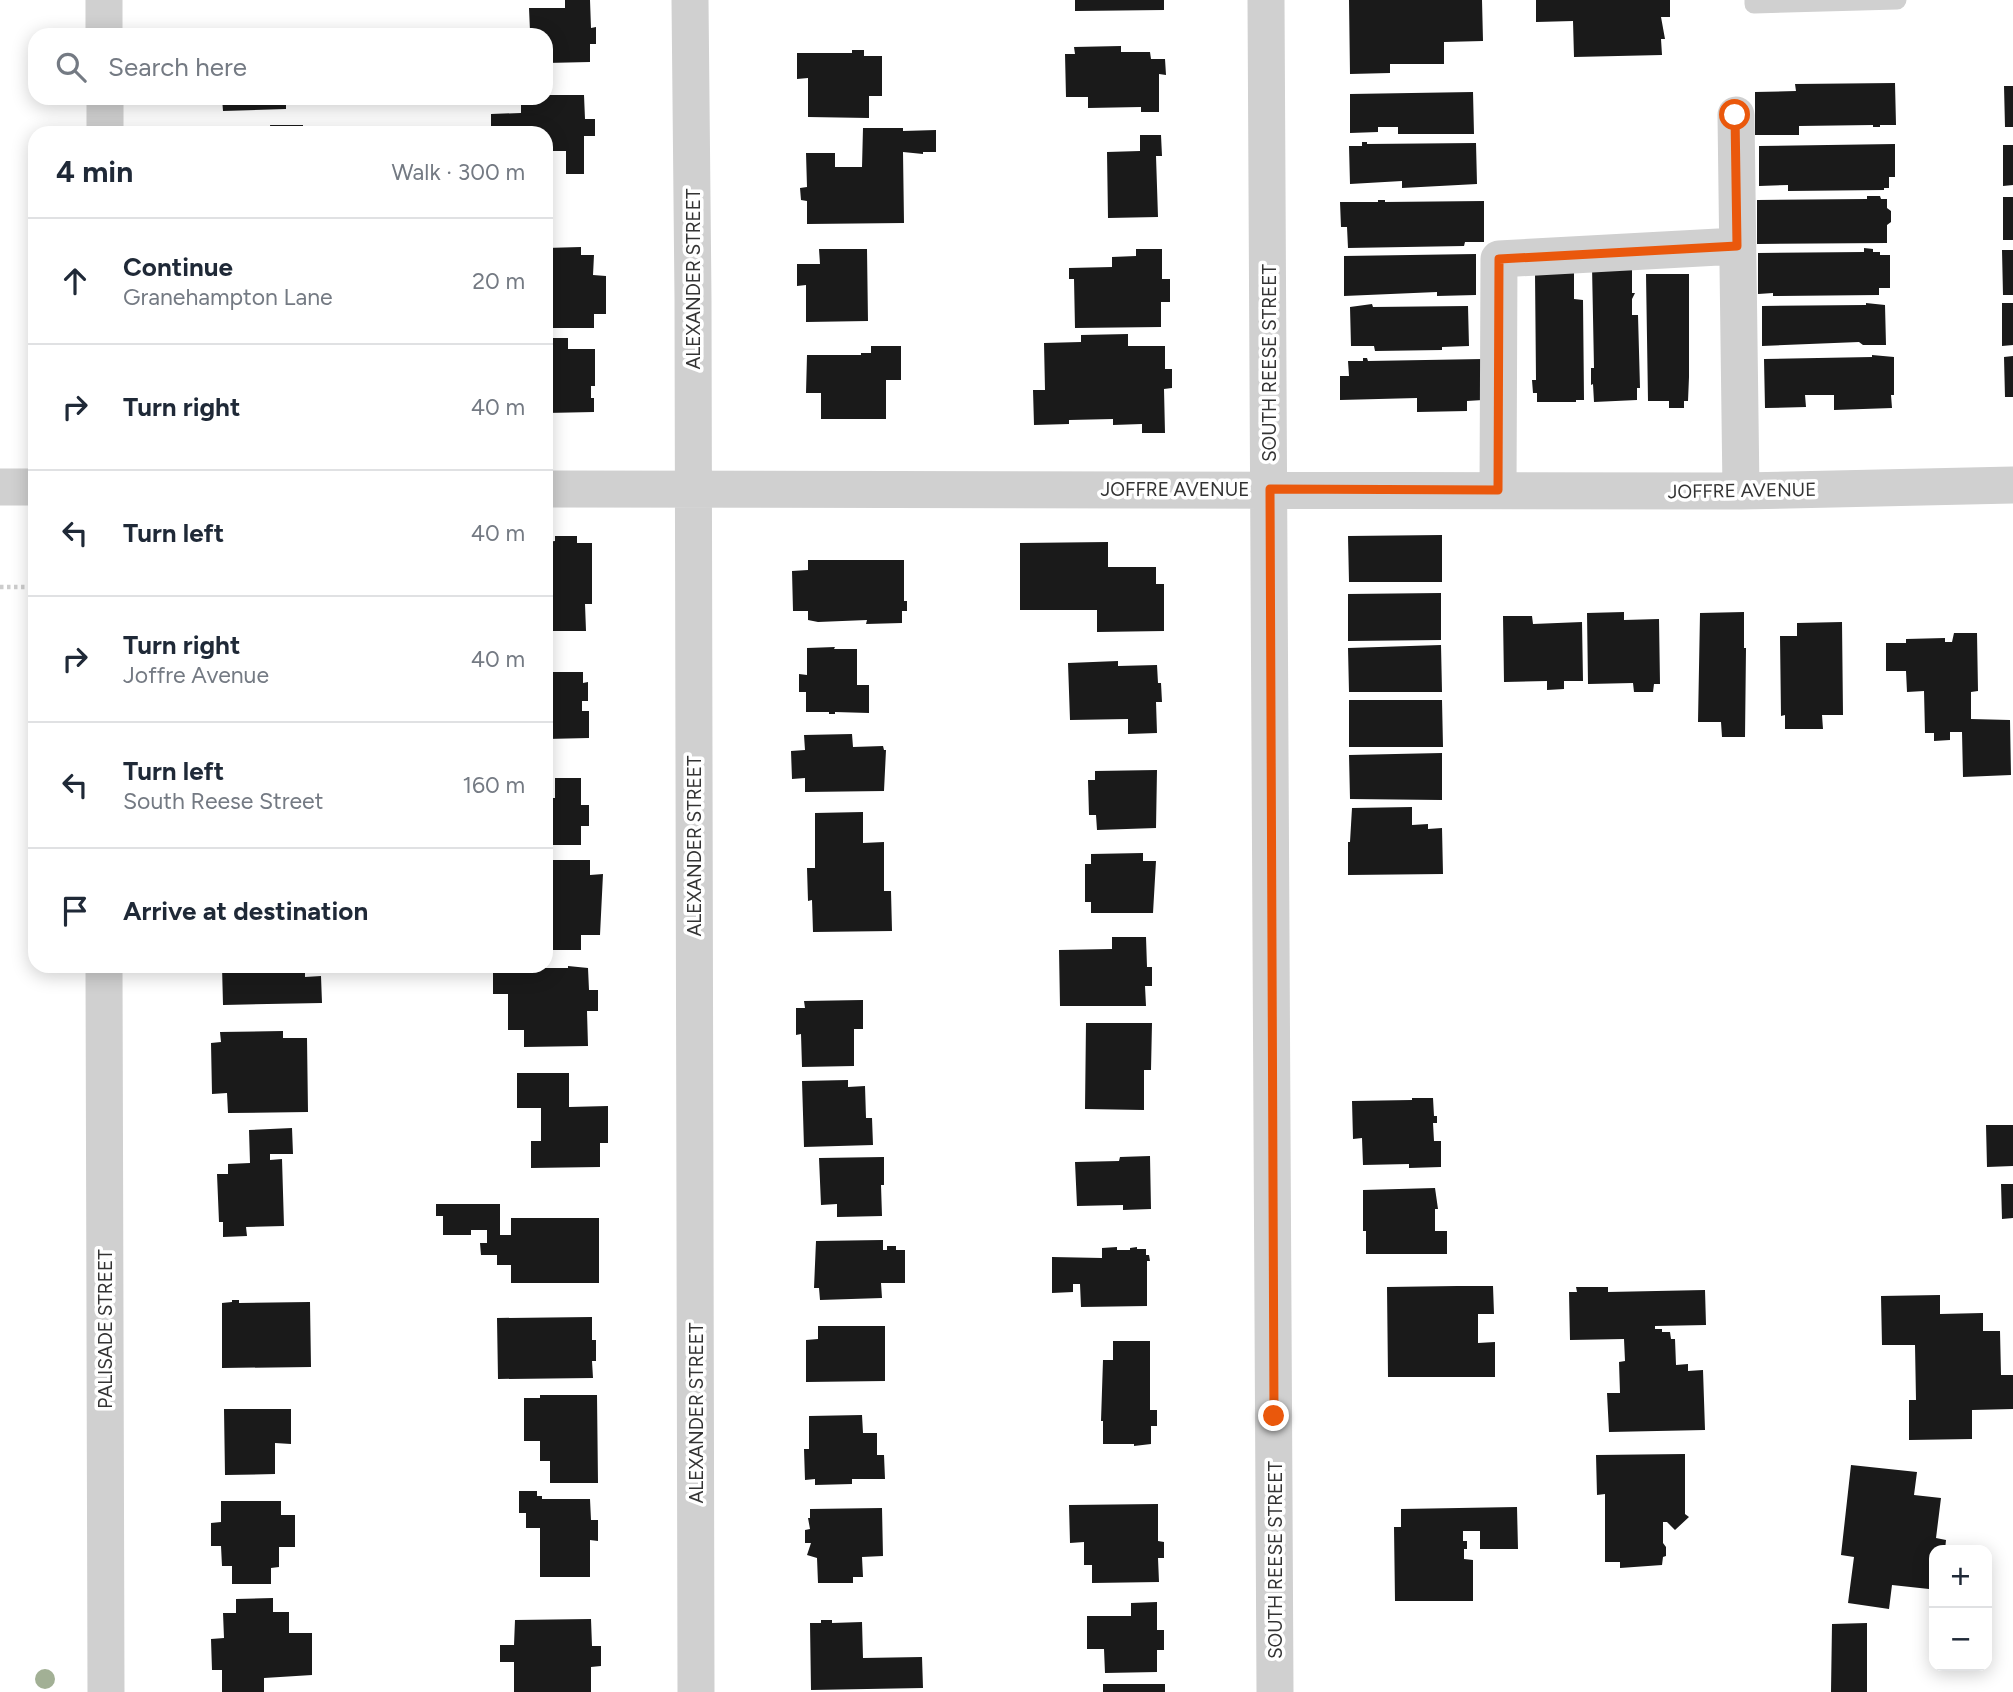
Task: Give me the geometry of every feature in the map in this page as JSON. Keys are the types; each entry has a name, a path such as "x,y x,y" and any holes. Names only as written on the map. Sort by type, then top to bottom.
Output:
{"street":[{"path":"104,0 104,28"},
{"name":"ALEXANDER STREET","path":"690,0 694,489 696,1692"},
{"name":"SOUTH REESE STREET","path":"1266,0 1275,1692"},
{"path":"105,105 105,126"},
{"path":"1735,115 1741,491"},
{"path":"1498,490 1499,259 1737,246"},
{"name":"JOFFRE AVENUE","path":"553,489 1741,491 2013,485"},
{"path":"0,487 28,486"},
{"name":"PALISADE STREET","path":"104,973 106,1692"}],"lane":[{"path":"1754,0 1754,4 1897,0"}],"path":[{"path":"0,587 28,587"}],"building":[{"path":"565,0 590,0 591,28 596,27 596,44 590,44 590,62 553,63 553,28 530,28 529,8 565,8"},
{"path":"1075,0 1164,0 1164,10 1075,11"},
{"path":"1349,0 1482,0 1483,41 1444,42 1444,64 1390,64 1390,73 1350,74"},
{"path":"1536,0 1670,0 1670,17 1661,17 1665,39 1661,39 1662,55 1574,57 1573,21 1536,22"},
{"path":"1121,46 1121,52 1150,52 1151,59 1165,59 1166,75 1159,74 1159,112 1141,112 1141,107 1088,108 1088,97 1066,97 1065,54 1075,54 1074,47"},
{"path":"852,50 864,50 864,56 882,56 882,96 869,96 869,118 808,117 808,78 797,79 797,53 852,53"},
{"path":"1895,83 1896,125 1799,126 1799,135 1755,135 1755,92 1796,91 1795,84"},
{"path":"2004,86 2013,86 2013,127 2005,127"},
{"path":"1473,92 1474,134 1398,134 1398,127 1378,127 1378,132 1350,133 1350,94"},
{"path":"553,95 584,95 585,119 595,119 595,136 584,136 584,174 566,174 566,151 553,151 553,126 491,126 491,114 521,113 521,105 553,105"},
{"path":"223,105 286,105 286,109 223,111"},
{"path":"270,125 303,125 303,126"},
{"path":"863,128 936,130 936,152 903,152 904,223 807,224 807,201 801,200 800,188 807,187 806,153 835,153 835,167 862,167"},
{"path":"1140,135 1161,135 1162,156 1156,156 1158,217 1108,218 1107,152 1140,151"},
{"path":"1362,142 1476,143 1477,184 1402,188 1402,181 1350,184 1349,146 1362,146"},
{"path":"1895,144 1895,177 1889,177 1889,188 1884,190 1788,191 1788,185 1759,186 1759,146"},
{"path":"2003,145 2013,145 2013,185 2003,186"},
{"path":"1867,196 1887,199 1891,222 1887,225 1887,243 1757,244 1757,200 1867,199"},
{"path":"2003,197 2013,197 2013,240 2003,240"},
{"path":"1484,201 1484,242 1465,242 1464,246 1348,248 1347,227 1341,227 1340,202"},
{"path":"581,247 581,255 594,255 593,275 606,276 606,314 594,314 594,328 553,328 553,248"},
{"path":"1864,248 1880,252 1880,255 1890,255 1890,288 1879,288 1879,295 1758,294 1758,253 1864,252"},
{"path":"819,249 867,249 868,321 806,322 806,285 797,286 797,264 820,264"},
{"path":"1136,249 1162,249 1162,279 1170,279 1170,302 1161,302 1161,327 1075,328 1074,279 1069,279 1069,268 1112,267 1112,257 1136,256"},
{"path":"2002,250 2013,250 2013,295 2003,295"},
{"path":"1476,254 1476,295 1437,296 1437,292 1344,296 1344,256"},
{"path":"1592,266 1632,266 1632,293 1635,293 1632,299 1632,315 1638,315 1640,388 1637,388 1637,400 1594,402 1593,384 1591,385 1591,368 1594,368"},
{"path":"1574,272 1574,299 1583,300 1584,400 1537,402 1532,380 1536,380 1535,273"},
{"path":"1646,274 1689,274 1689,377 1688,401 1684,401 1684,408 1669,408 1669,401 1648,401"},
{"path":"1866,303 1885,305 1886,345 1863,345 1859,342 1762,346 1762,306"},
{"path":"2002,303 2013,303 2013,345 2002,346"},
{"path":"1372,304 1373,307 1468,306 1469,346 1442,347 1442,350 1375,351 1374,346 1351,346 1350,307"},
{"path":"1128,334 1128,346 1165,346 1165,369 1172,369 1172,388 1164,389 1165,433 1142,433 1142,424 1113,425 1113,419 1069,420 1069,424 1034,425 1033,390 1045,390 1044,343 1081,342 1081,335"},
{"path":"553,338 568,338 568,349 595,349 595,386 591,386 594,412 553,413"},
{"path":"871,346 901,346 901,380 886,380 886,419 821,419 821,393 806,393 807,355 861,355 871,353"},
{"path":"1872,355 1894,357 1892,408 1834,410 1834,395 1805,395 1806,407 1765,408 1764,359"},
{"path":"2013,356 2013,397 2005,397 2004,357"},
{"path":"1363,358 1368,361 1483,359 1483,400 1467,401 1467,411 1417,412 1417,398 1340,400 1340,376 1349,376 1348,361 1363,361"},
{"path":"1442,535 1442,582 1349,582 1348,536"},
{"path":"555,536 577,536 577,543 592,543 592,604 585,604 586,631 553,631"},
{"path":"1108,542 1108,567 1156,567 1156,584 1164,584 1164,631 1097,632 1097,610 1020,610 1020,543"},
{"path":"808,560 904,560 904,601 907,601 907,611 902,611 902,623 866,624 867,620 818,622 808,620 808,611 793,611 792,571 808,570"},
{"path":"1441,593 1441,640 1348,641 1348,594"},
{"path":"1624,612 1624,620 1659,619 1660,684 1654,684 1653,692 1634,692 1633,683 1588,684 1587,613"},
{"path":"1744,612 1745,737 1722,737 1721,722 1698,722 1700,613"},
{"path":"1503,616 1532,616 1533,624 1582,622 1583,681 1564,681 1564,689 1547,690 1547,681 1504,682"},
{"path":"1842,622 1843,715 1822,715 1823,729 1785,729 1785,715 1781,716 1780,636 1797,636 1797,623"},
{"path":"1954,633 1977,633 1978,691 1971,692 1971,719 2010,720 2011,775 1963,777 1962,732 1950,732 1950,740 1934,741 1934,733 1925,733 1924,691 1907,692 1906,671 1886,671 1886,643 1906,643 1906,639 1945,638 1945,642 1952,642"},
{"path":"1441,645 1442,692 1349,692 1348,648"},
{"path":"835,647 834,649 857,649 857,685 869,685 869,713 806,712 806,692 799,692 799,674 807,675 807,648"},
{"path":"1118,661 1118,666 1157,665 1162,702 1156,702 1157,733 1128,734 1128,719 1070,720 1068,663"},
{"path":"553,672 583,672 583,683 588,682 588,701 582,701 582,711 589,711 589,738 553,739"},
{"path":"1349,700 1442,700 1443,747 1349,747"},
{"path":"852,734 853,747 883,746 886,750 884,791 805,792 805,778 792,779 791,751 805,750 804,735"},
{"path":"1442,753 1442,800 1350,799 1349,755"},
{"path":"1157,770 1156,828 1097,830 1096,815 1089,815 1088,780 1095,780 1095,771"},
{"path":"555,778 581,778 581,805 589,805 589,826 581,826 581,845 553,845"},
{"path":"1412,807 1412,825 1428,824 1428,829 1442,828 1443,874 1348,875 1352,808"},
{"path":"863,812 863,843 884,842 884,891 891,891 892,931 813,932 807,868 815,868 815,813"},
{"path":"1143,853 1143,861 1156,861 1153,913 1091,913 1091,902 1085,902 1085,864 1091,864 1091,854"},
{"path":"553,860 590,860 590,875 603,874 600,935 581,935 581,950 553,950"},
{"path":"1112,937 1146,937 1147,967 1152,967 1152,986 1145,986 1146,1006 1060,1006 1059,950 1112,949"},
{"path":"553,968 588,968 589,990 598,990 598,1011 587,1011 588,1046 524,1047 524,1030 508,1030 508,994 493,994 493,973 553,973"},
{"path":"222,973 305,973 305,977 321,976 322,1003 223,1005"},
{"path":"863,1000 863,1029 854,1029 854,1066 802,1067 801,1034 796,1035 796,1008 805,1008 804,1001"},
{"path":"1086,1023 1152,1023 1151,1070 1144,1070 1144,1110 1085,1109"},
{"path":"283,1031 283,1038 307,1038 308,1112 228,1113 227,1093 212,1094 211,1043 221,1042 220,1032"},
{"path":"517,1073 569,1073 569,1107 608,1106 608,1143 600,1143 600,1167 531,1168 531,1141 541,1141 541,1108 517,1108"},
{"path":"848,1080 848,1087 865,1086 866,1118 872,1118 873,1145 804,1147 802,1081"},
{"path":"1433,1098 1434,1116 1437,1116 1437,1123 1433,1123 1434,1141 1441,1141 1441,1167 1409,1168 1409,1164 1363,1165 1362,1138 1353,1139 1352,1101"},
{"path":"1986,1125 2013,1125 2013,1166 1987,1167"},
{"path":"292,1128 293,1154 270,1154 270,1160 282,1159 284,1226 246,1227 247,1236 223,1237 223,1222 219,1222 217,1174 228,1174 228,1164 250,1163 249,1130"},
{"path":"1150,1156 1151,1209 1123,1210 1123,1205 1077,1206 1075,1162 1119,1161 1120,1157"},
{"path":"884,1157 882,1216 837,1217 837,1204 821,1205 819,1158"},
{"path":"2001,1184 2013,1184 2013,1218 2002,1219"},
{"path":"1435,1188 1438,1209 1435,1209 1435,1231 1447,1231 1447,1254 1366,1254 1363,1190"},
{"path":"436,1204 500,1204 500,1235 511,1235 511,1218 599,1218 599,1283 511,1283 511,1265 497,1265 497,1255 481,1255 480,1243 487,1243 487,1230 471,1230 471,1235 443,1235 443,1216 436,1216"},
{"path":"883,1240 883,1250 887,1250 887,1246 896,1246 896,1250 905,1250 905,1283 881,1283 882,1298 820,1300 819,1288 814,1288 816,1241"},
{"path":"1117,1247 1117,1250 1137,1247 1146,1249 1150,1261 1147,1261 1147,1306 1081,1307 1080,1284 1073,1284 1073,1292 1052,1293 1052,1257 1102,1258 1102,1248"},
{"path":"1493,1286 1494,1314 1478,1314 1478,1343 1495,1342 1495,1377 1388,1377 1387,1287"},
{"path":"1576,1287 1608,1287 1608,1292 1705,1290 1706,1325 1655,1326 1655,1329 1670,1332 1671,1339 1675,1339 1676,1365 1688,1364 1688,1371 1703,1370 1705,1430 1609,1432 1607,1393 1620,1393 1619,1362 1625,1361 1624,1339 1570,1340 1569,1292 1577,1292"},
{"path":"1940,1295 1940,1314 1983,1313 1983,1331 2000,1331 2001,1375 2013,1375 2013,1409 1972,1410 1972,1439 1909,1440 1909,1400 1916,1400 1915,1345 1882,1345 1881,1296"},
{"path":"239,1300 239,1303 310,1302 311,1367 222,1368 222,1303"},
{"path":"592,1317 592,1340 596,1340 596,1361 592,1361 593,1378 498,1379 497,1318"},
{"path":"818,1326 885,1326 885,1381 806,1382 806,1340 818,1339"},
{"path":"1113,1341 1150,1341 1150,1410 1157,1410 1157,1426 1151,1426 1151,1444 1103,1444 1103,1360 1113,1360"},
{"path":"540,1395 597,1395 598,1483 550,1483 550,1461 540,1461 540,1441 524,1441 524,1398 540,1398"},
{"path":"224,1409 291,1409 291,1444 275,1443 275,1474 225,1475"},
{"path":"862,1415 863,1433 877,1433 877,1455 884,1455 885,1479 852,1479 852,1484 815,1485 815,1479 805,1480 804,1449 809,1449 809,1416"},
{"path":"1685,1454 1685,1514 1689,1517 1675,1530 1667,1522 1663,1522 1666,1556 1663,1557 1662,1565 1620,1568 1620,1562 1605,1562 1605,1494 1597,1495 1596,1455"},
{"path":"1851,1465 1917,1472 1914,1495 1941,1498 1936,1538 1946,1540 1946,1545 1929,1545 1929,1589 1892,1585 1889,1609 1848,1603 1854,1557 1841,1555"},
{"path":"519,1491 537,1491 537,1496 542,1496 542,1499 590,1499 591,1520 598,1520 598,1541 590,1540 590,1577 540,1577 540,1528 526,1528 526,1513 519,1513"},
{"path":"221,1501 281,1501 281,1515 295,1515 295,1547 279,1547 279,1567 271,1568 271,1584 232,1584 232,1566 222,1566 221,1546 211,1546 211,1523 221,1522"},
{"path":"1158,1504 1158,1541 1164,1542 1164,1558 1158,1558 1159,1582 1092,1583 1092,1565 1084,1565 1084,1542 1070,1543 1069,1505"},
{"path":"1517,1507 1518,1549 1480,1549 1480,1531 1463,1531 1463,1541 1467,1541 1464,1559 1473,1560 1473,1601 1395,1601 1394,1527 1401,1527 1401,1509"},
{"path":"882,1508 883,1556 862,1557 863,1577 853,1577 853,1583 818,1583 817,1558 807,1555 811,1543 805,1543 805,1530 810,1529 810,1509"},
{"path":"273,1598 273,1612 289,1612 289,1633 312,1633 312,1675 264,1678 264,1692 222,1692 222,1670 212,1670 211,1639 224,1638 223,1613 236,1613 236,1599"},
{"path":"1157,1602 1157,1630 1164,1630 1164,1650 1157,1650 1157,1672 1105,1673 1104,1649 1087,1649 1087,1616 1131,1616 1131,1603"},
{"path":"591,1619 592,1646 601,1646 601,1666 591,1667 591,1692 514,1692 514,1662 500,1662 500,1645 514,1645 515,1620"},
{"path":"821,1620 832,1620 832,1623 862,1622 863,1658 922,1657 923,1688 811,1690 810,1623 821,1623"},
{"path":"1867,1623 1867,1692 1831,1692 1832,1624"},
{"path":"1103,1684 1165,1684 1165,1692 1103,1692"}],"route":[{"path":"1274,1416 1270,489 1498,490 1499,259 1737,246 1735,115"}]}
